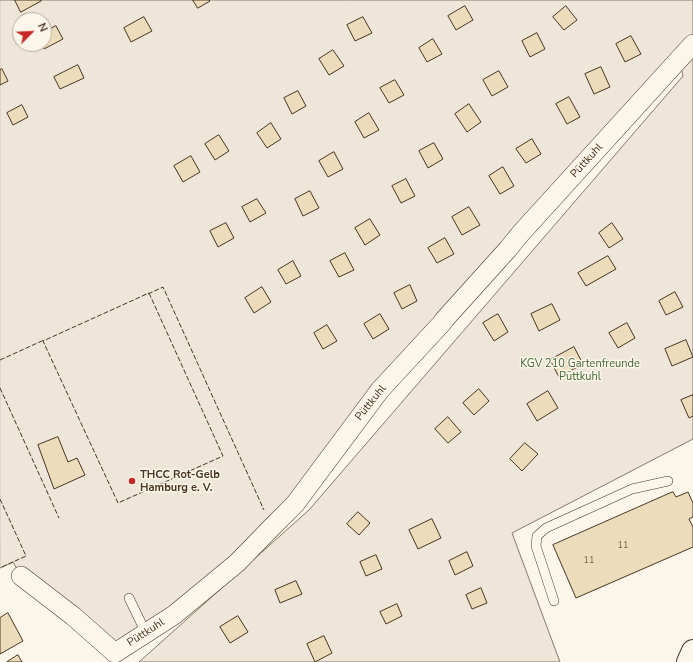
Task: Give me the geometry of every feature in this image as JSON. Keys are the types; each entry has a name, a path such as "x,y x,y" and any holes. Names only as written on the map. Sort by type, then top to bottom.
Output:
{"street":[{"name":"Püttkuhl","path":"21,576 73,616 116,658 146,633 174,615 237,563 295,504 380,390 693,44"},
{"path":"688,662 693,651"}],"lane":[{"path":"554,601 536,546 537,536 546,528 632,489 668,481"},
{"path":"130,598 146,633"}],"green space":[{"name":"KGV 210 Gartenfreunde Püttkuhl","path":"0,0 693,0 693,439 512,533 560,662 139,662 309,510 683,76 679,59 272,527 115,653 21,576 13,562 0,568"}],"building":[{"path":"15,0 41,0 41,1 21,12"},
{"path":"193,0 209,0 210,1 198,8"},
{"path":"465,6 473,20 456,30 448,16"},
{"path":"566,6 577,20 564,30 553,17"},
{"path":"144,17 152,31 131,42 124,28"},
{"path":"363,17 372,33 355,41 347,25"},
{"path":"56,26 63,39 52,45 52,28"},
{"path":"537,33 545,49 530,57 522,41"},
{"path":"631,36 641,54 625,62 616,44"},
{"path":"433,39 442,54 427,62 419,48"},
{"path":"333,50 344,66 329,75 319,59"},
{"path":"78,65 84,78 60,89 54,77"},
{"path":"601,67 610,87 594,94 585,74"},
{"path":"2,69 8,81 0,85 0,70"},
{"path":"499,71 508,87 492,96 483,80"},
{"path":"395,80 404,95 389,103 380,88"},
{"path":"298,91 306,106 292,114 284,98"},
{"path":"569,97 580,117 567,124 556,104"},
{"path":"469,104 481,122 467,132 455,114"},
{"path":"22,105 28,117 13,125 7,113"},
{"path":"369,113 379,130 364,138 355,122"},
{"path":"271,123 281,139 267,148 257,133"},
{"path":"219,135 229,151 215,160 205,144"},
{"path":"532,139 541,154 526,163 516,149"},
{"path":"434,143 443,159 428,168 419,151"},
{"path":"334,152 343,169 328,177 319,161"},
{"path":"191,156 200,172 183,182 174,166"},
{"path":"503,167 514,186 500,194 489,176"},
{"path":"406,179 415,196 401,203 392,186"},
{"path":"310,191 319,208 303,216 295,199"},
{"path":"257,199 266,213 250,222 242,207"},
{"path":"469,207 480,225 462,235 452,217"},
{"path":"370,219 380,235 365,245 355,228"},
{"path":"226,223 234,238 218,247 210,231"},
{"path":"612,223 623,239 609,248 599,233"},
{"path":"445,238 454,254 437,263 428,248"},
{"path":"345,253 354,270 339,277 330,261"},
{"path":"608,256 616,269 586,286 578,273"},
{"path":"293,261 301,276 286,284 278,270"},
{"path":"410,285 417,301 402,309 394,293"},
{"path":"262,287 271,302 254,313 245,298"},
{"path":"675,292 683,307 666,315 659,301"},
{"path":"552,304 560,320 539,331 531,314"},
{"path":"380,314 389,329 373,339 364,324"},
{"path":"498,314 508,332 494,341 483,323"},
{"path":"627,323 635,338 618,348 609,333"},
{"path":"327,325 337,341 323,349 314,333"},
{"path":"686,340 693,357 672,366 665,349"},
{"path":"574,347 583,364 559,377 550,360"},
{"path":"479,389 489,401 474,415 463,403"},
{"path":"548,391 558,408 537,421 527,404"},
{"path":"693,395 693,416 689,418 681,400"},
{"path":"448,417 461,432 448,443 435,429"},
{"path":"58,437 68,462 77,458 85,475 54,489 38,445"},
{"path":"525,443 538,454 522,471 510,459"},
{"path":"673,492 676,497 688,492 693,503 693,517 689,519 693,527 693,547 576,598 553,545"},
{"path":"358,512 370,523 359,535 347,524"},
{"path":"432,519 441,538 418,549 409,530"},
{"path":"467,552 473,566 455,575 449,561"},
{"path":"376,555 382,569 366,576 360,562"},
{"path":"296,581 302,594 280,603 275,590"},
{"path":"481,588 487,603 472,609 466,595"},
{"path":"397,604 402,616 386,624 380,612"},
{"path":"8,613 23,641 0,654 0,618"},
{"path":"238,616 248,632 230,643 220,627"},
{"path":"324,636 332,653 315,662 307,644"},
{"path":"18,655 22,662 7,662"}],"fence":[{"path":"148,294 163,287 264,510"},
{"path":"149,293 223,456 118,503 43,341 149,293"},
{"path":"0,360 44,340"},
{"path":"0,388 59,518"},
{"path":"0,499 26,556 0,568"}],"place":[{"name":"THCC Rot-Gelb Hamburg e. V.","path":"132,481"}]}
